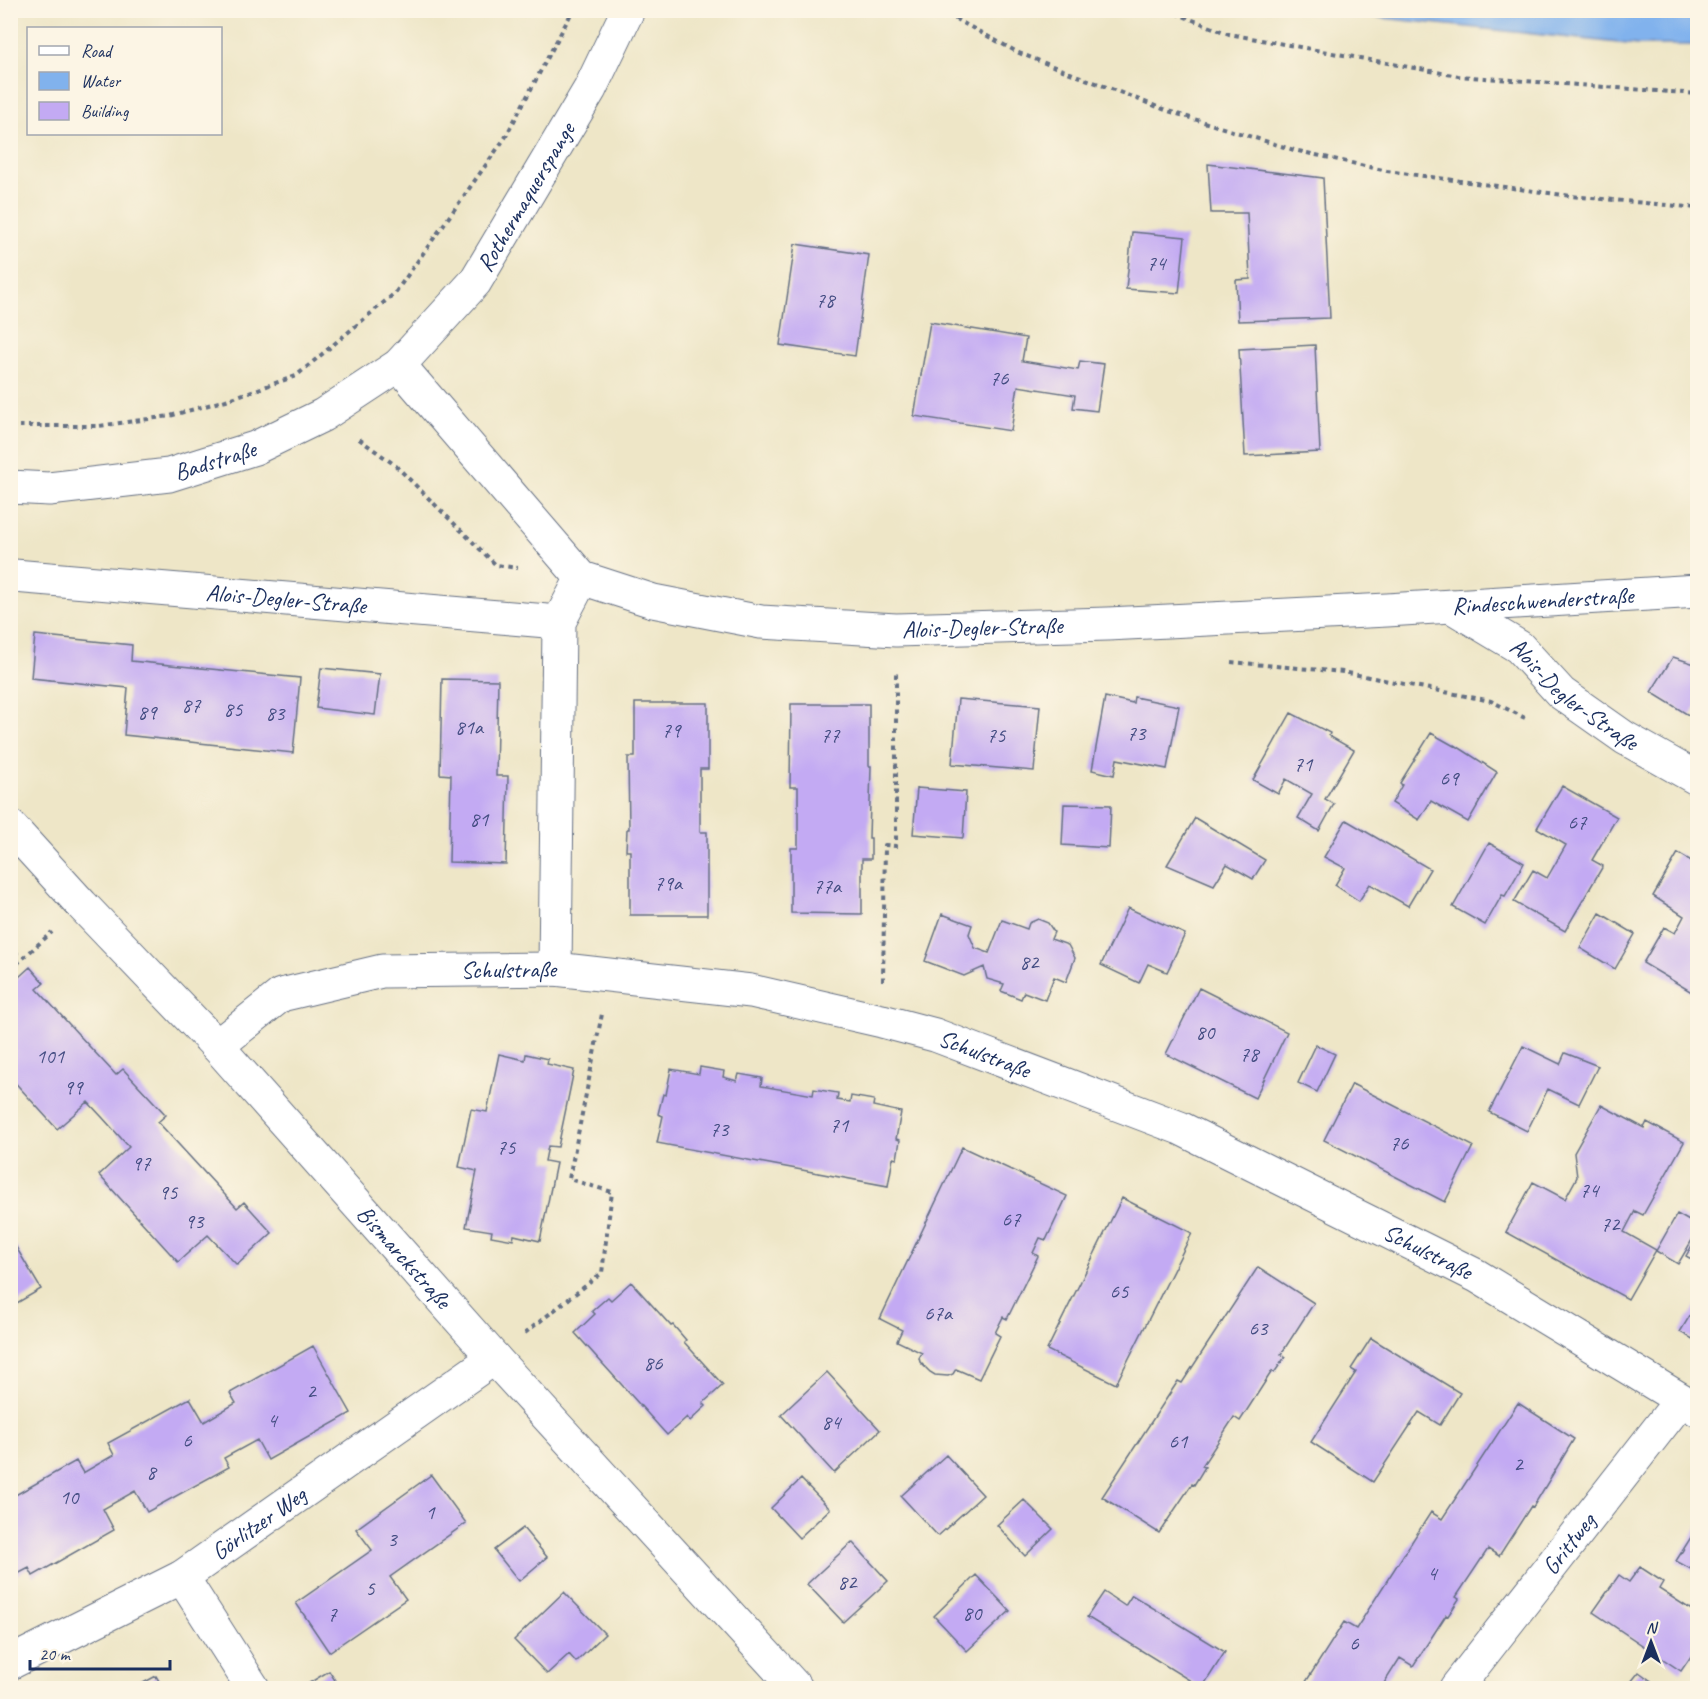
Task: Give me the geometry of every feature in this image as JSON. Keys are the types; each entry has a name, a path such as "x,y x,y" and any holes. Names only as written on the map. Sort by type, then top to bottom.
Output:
{"street":[{"name":"Rothermaquerspange","path":"399,365 475,282 590,89 628,10"},
{"name":"Badstraße","path":"10,487 49,489 169,476 255,448 323,415 399,365"},
{"path":"399,365 582,578 559,622 555,969"},
{"name":"Alois-Degler-Straße","path":"14,576 559,622"},
{"name":"Alois-Degler-Straße","path":"582,578 653,601 761,622 896,630 1108,624 1387,610"},
{"name":"Rindeschwenderstraße","path":"1387,610 1698,591"},
{"name":"Alois-Degler-Straße","path":"1451,606 1518,647 1561,693 1625,738 1698,779"},
{"name":"Bismarckstraße","path":"10,826 217,1046 494,1358 796,1689"},
{"name":"Schulstraße","path":"217,1046 281,995 382,971 555,969 752,991 882,1022 935,1035 1180,1128 1477,1276 1689,1405"},
{"name":"Görlitzer Weg","path":"10,1663 182,1577 494,1358"},
{"name":"Grittweg","path":"1456,1689 1689,1405"},
{"path":"182,1577 253,1689"}],"path":[{"path":"10,426 99,426 170,416 296,376 395,293 505,138 573,10"},
{"path":"939,10 1019,53 1168,111 1294,150 1398,172 1571,196 1698,208"},
{"path":"1167,10 1229,34 1458,76 1698,94"},
{"path":"323,415 395,465 496,565 582,578"},
{"path":"882,1022 885,845 896,846 896,630"},
{"path":"1222,661 1355,674 1491,701 1529,720"},
{"path":"10,970 82,905"},
{"path":"494,1358 602,1273 612,1192 569,1179 611,976"}],"water":[{"path":"1317,11 1697,11 1697,45 1638,45"}],"building":[{"path":"1208,164 1323,178 1330,318 1238,321 1236,280 1250,279 1247,213 1211,213"},
{"path":"1132,232 1185,237 1179,293 1126,289"},
{"path":"795,244 869,255 855,356 780,345"},
{"path":"930,322 1026,338 1022,361 1078,370 1080,361 1104,364 1097,411 1073,408 1075,395 1018,386 1011,431 914,416"},
{"path":"1315,345 1320,452 1245,456 1239,349"},
{"path":"35,635 132,645 131,661 300,678 293,753 124,735 128,688 31,678"},
{"path":"1673,657 1698,665 1698,704 1690,716 1651,692"},
{"path":"321,668 380,674 375,715 316,708"},
{"path":"442,679 498,680 496,776 508,776 506,864 449,862 451,775 440,774"},
{"path":"1105,697 1133,703 1134,697 1179,706 1167,769 1117,759 1114,775 1092,770"},
{"path":"958,699 1040,706 1034,771 952,764"},
{"path":"635,703 708,703 708,769 700,769 700,832 707,832 707,915 630,915 630,851 626,851 627,829 629,829 628,757 635,757"},
{"path":"791,704 869,704 871,859 862,859 862,914 791,913 791,848 798,848 798,787 790,787"},
{"path":"1291,713 1330,733 1329,736 1354,750 1325,799 1334,804 1319,831 1298,818 1312,794 1286,779 1278,794 1253,780"},
{"path":"1431,733 1455,745 1497,772 1468,822 1431,801 1419,820 1392,803 1402,785 1400,783"},
{"path":"1562,786 1617,817 1592,860 1603,866 1565,931 1514,902 1533,870 1547,878 1566,845 1537,828"},
{"path":"917,788 966,792 963,838 913,834"},
{"path":"1064,804 1111,805 1109,848 1062,845"},
{"path":"1195,818 1265,860 1253,879 1227,864 1214,885 1167,865"},
{"path":"1346,820 1430,869 1408,906 1370,884 1359,901 1335,885 1345,868 1324,857"},
{"path":"1489,843 1524,863 1485,925 1453,907"},
{"path":"1678,853 1698,865 1698,990 1695,994 1643,963 1664,927 1675,933 1684,916 1653,896"},
{"path":"1128,908 1185,934 1167,972 1148,964 1139,983 1101,965"},
{"path":"1600,913 1635,934 1615,969 1580,948"},
{"path":"942,914 972,925 969,934 975,948 989,953 1002,920 1027,929 1029,923 1038,919 1048,923 1054,932 1051,939 1068,945 1075,958 1066,982 1054,977 1045,1000 1024,992 1021,999 1001,991 1004,984 987,979 984,967 964,976 925,961"},
{"path":"10,944 18,953 10,960"},
{"path":"30,967 44,983 37,989 116,1075 123,1069 166,1115 158,1122 237,1208 244,1202 272,1233 237,1265 208,1235 178,1262 99,1175 129,1147 102,1117 88,1102 57,1129 10,1077 10,985"},
{"path":"1199,988 1287,1032 1255,1098 1166,1054"},
{"path":"1316,1045 1335,1054 1317,1092 1298,1083"},
{"path":"1523,1046 1560,1064 1565,1053 1598,1066 1579,1104 1548,1089 1527,1131 1489,1112"},
{"path":"499,1054 525,1060 526,1054 548,1059 547,1064 574,1070 558,1147 548,1146 545,1161 556,1163 540,1241 514,1235 513,1240 491,1236 492,1231 466,1227 477,1171 459,1167 471,1109 487,1112"},
{"path":"700,1067 724,1071 723,1077 737,1081 739,1074 762,1078 761,1086 813,1095 814,1089 838,1093 837,1100 850,1102 851,1096 874,1100 873,1106 901,1112 896,1139 900,1140 897,1159 893,1158 888,1186 657,1143 663,1116 658,1114 663,1094 666,1095 671,1069 699,1074"},
{"path":"1352,1084 1473,1146 1445,1202 1324,1140"},
{"path":"1601,1105 1644,1128 1647,1122 1684,1142 1643,1215 1635,1211 1624,1232 1656,1250 1628,1299 1506,1232 1533,1182 1565,1199 1577,1177 1574,1153"},
{"path":"962,1147 1067,1196 1046,1240 1040,1238 1033,1253 1038,1256 1007,1319 1003,1317 995,1333 1000,1336 979,1379 956,1369 948,1376 935,1375 930,1372 920,1362 919,1358 922,1353 897,1341 902,1330 880,1319"},
{"path":"1122,1198 1192,1233 1116,1384 1047,1350"},
{"path":"1677,1214 1698,1226 1698,1230 1678,1264 1656,1251"},
{"path":"1698,1235 1698,1263 1686,1256"},
{"path":"10,1237 41,1289 10,1307"},
{"path":"1258,1267 1314,1303 1281,1354 1285,1357 1274,1373 1272,1371 1240,1421 1234,1417 1202,1466 1205,1467 1194,1485 1192,1484 1159,1533 1102,1497 1178,1381 1182,1383"},
{"path":"631,1282 671,1326 673,1325 686,1340 684,1342 723,1385 703,1403 706,1406 690,1421 687,1417 667,1435 575,1333 595,1314 592,1311 608,1297 611,1300"},
{"path":"1698,1302 1698,1342 1680,1332"},
{"path":"1371,1338 1460,1393 1440,1425 1419,1412 1373,1482 1311,1442 1356,1372 1351,1369"},
{"path":"313,1346 351,1413 268,1460 257,1440 224,1458 229,1467 147,1512 135,1491 103,1509 114,1530 33,1576 29,1568 10,1578 10,1498 76,1461 83,1473 114,1455 108,1443 190,1398 204,1422 236,1403 230,1393"},
{"path":"827,1372 880,1430 834,1473 781,1415"},
{"path":"1518,1403 1574,1439 1533,1507 1531,1506 1499,1556 1488,1549 1456,1597 1459,1599 1413,1666 1400,1658 1381,1688 1302,1688 1344,1622 1356,1629 1431,1512 1442,1519"},
{"path":"946,1455 983,1495 938,1536 901,1496"},
{"path":"431,1475 466,1523 390,1577 406,1599 329,1652 296,1603 372,1550 356,1529"},
{"path":"801,1479 830,1509 799,1538 771,1508"},
{"path":"1024,1500 1053,1529 1025,1556 997,1525"},
{"path":"1698,1526 1698,1573 1676,1561"},
{"path":"523,1528 547,1557 519,1581 494,1550"},
{"path":"852,1542 888,1581 843,1622 807,1584"},
{"path":"1640,1567 1663,1582 1659,1589 1698,1614 1698,1646 1681,1671 1593,1612 1619,1575 1629,1582"},
{"path":"976,1575 1010,1611 967,1651 934,1616"},
{"path":"564,1592 605,1634 576,1662 569,1654 547,1674 514,1640"},
{"path":"1104,1592 1125,1606 1132,1595 1225,1652 1202,1688 1087,1617"},
{"path":"329,1671 340,1688 301,1688"},
{"path":"1639,1672 1661,1688 1626,1688"},
{"path":"156,1676 163,1688 134,1688"}]}
